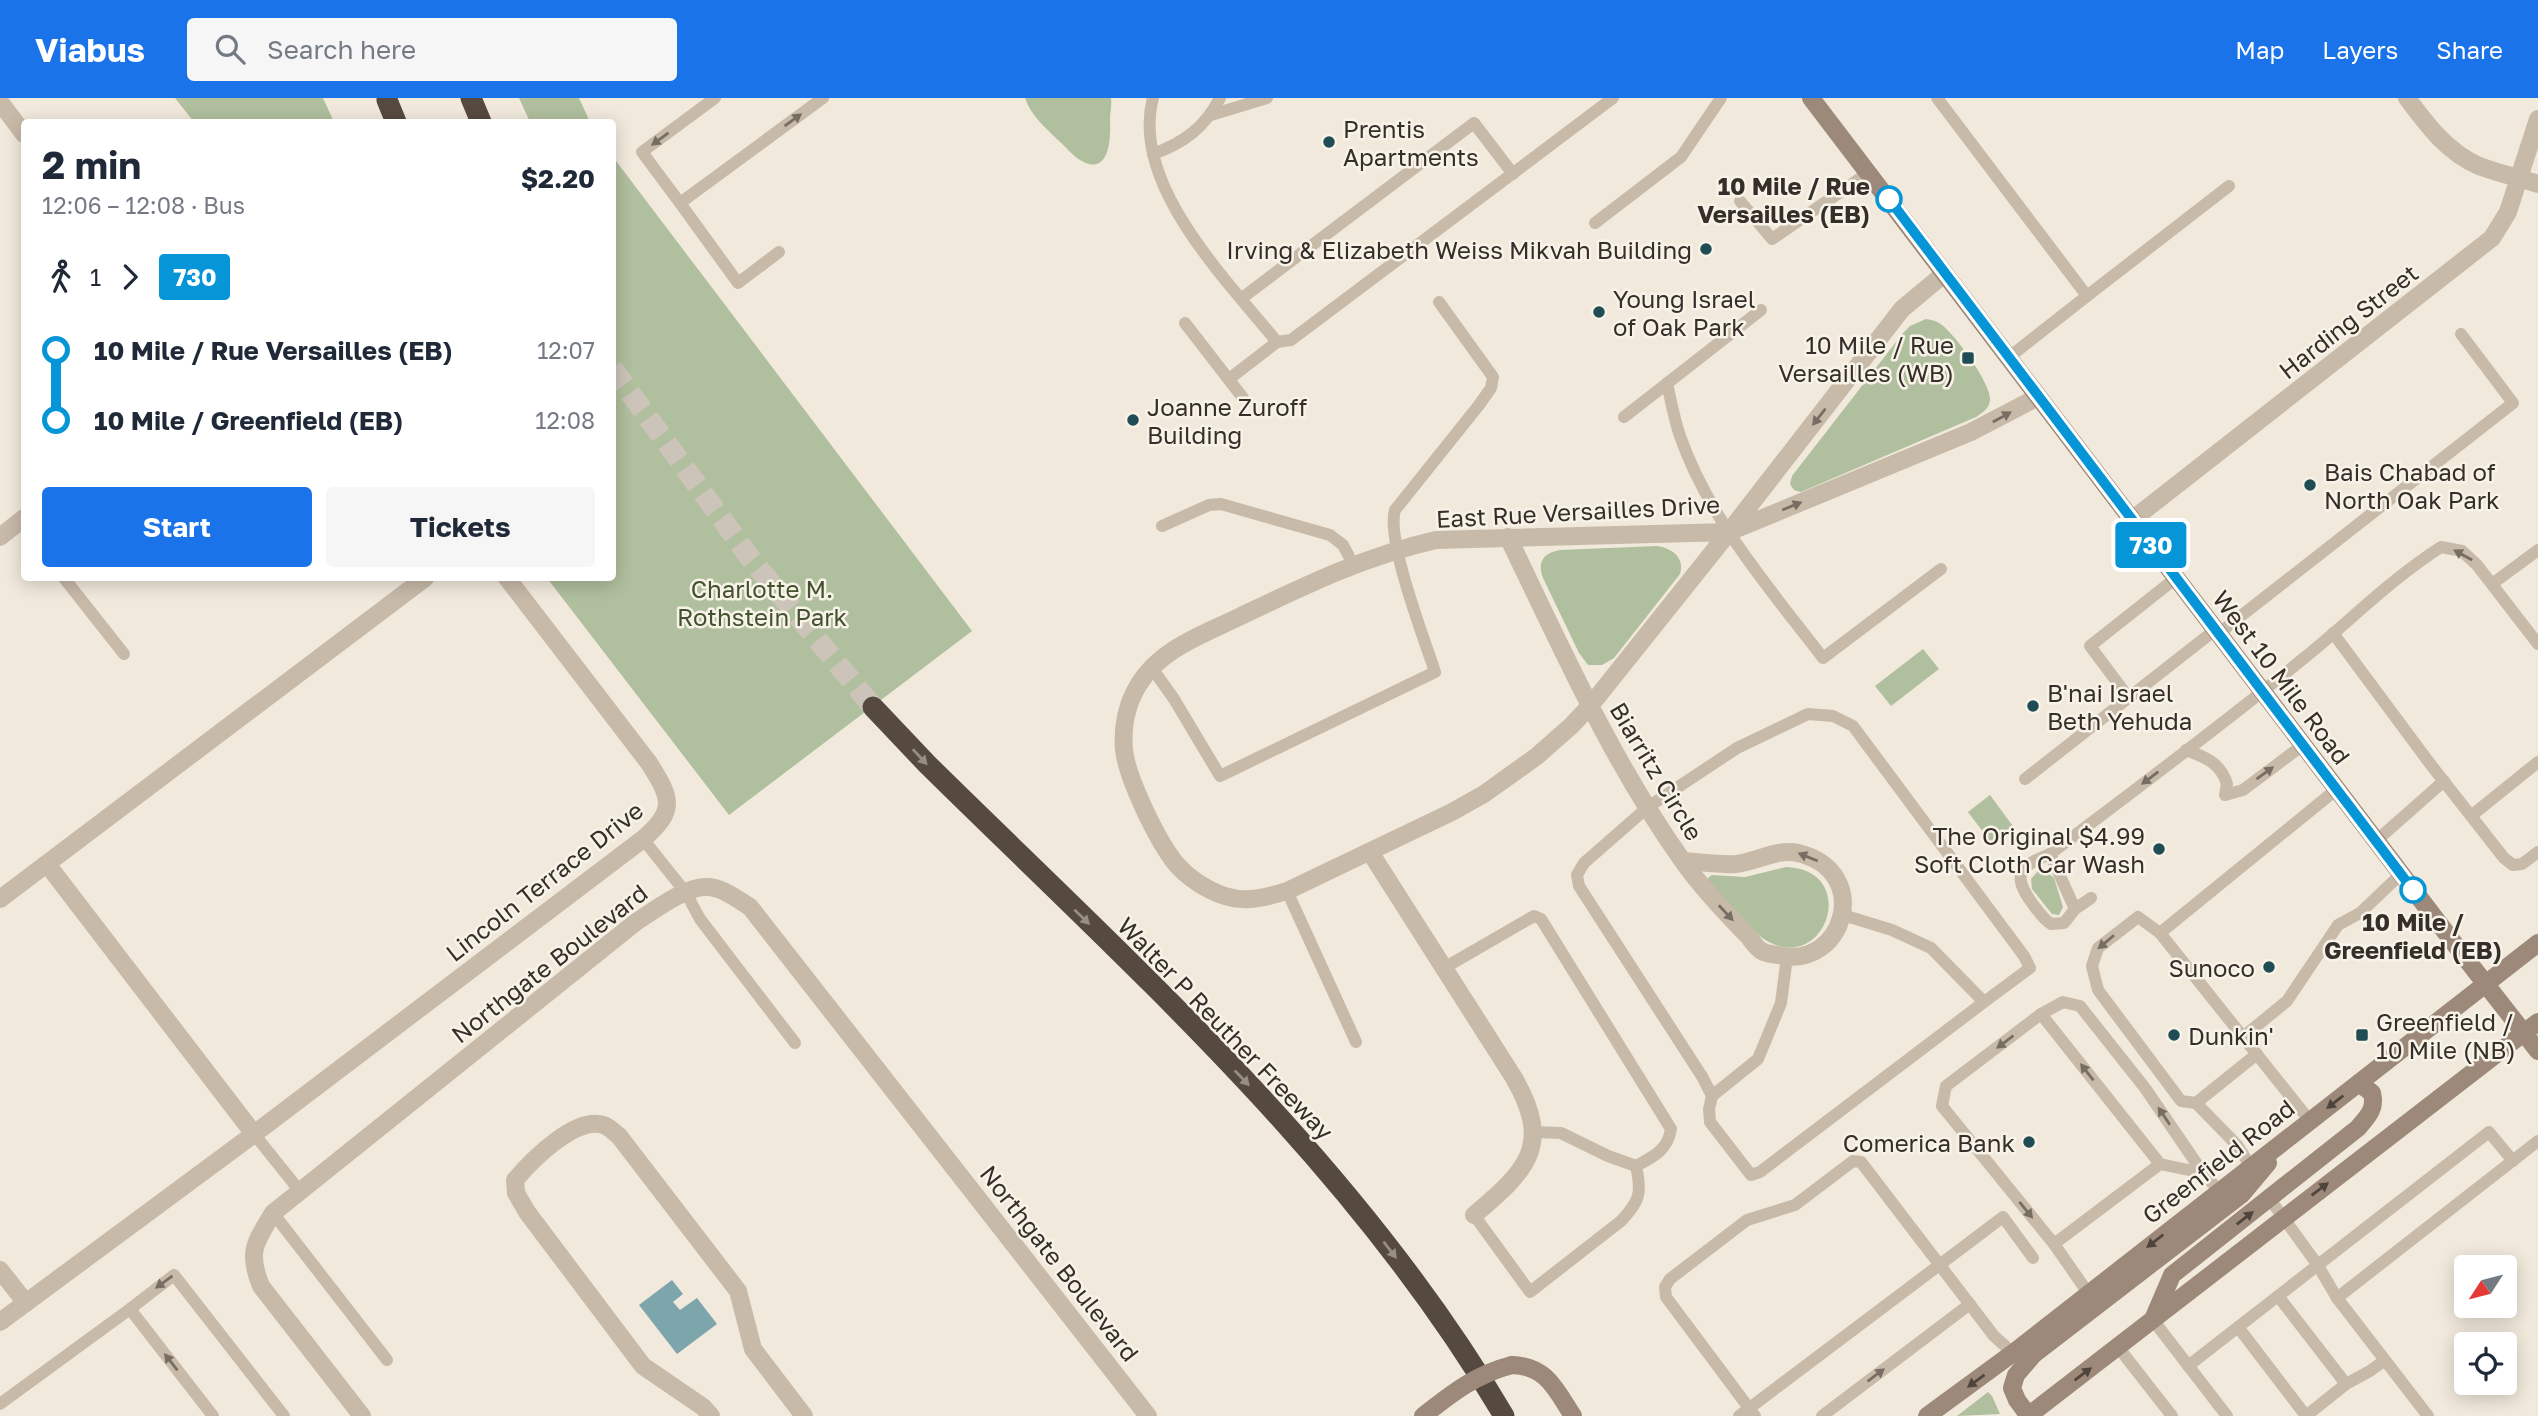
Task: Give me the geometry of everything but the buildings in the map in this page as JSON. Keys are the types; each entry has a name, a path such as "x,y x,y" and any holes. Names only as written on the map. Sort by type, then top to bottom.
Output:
{"highway":[{"path":"471,98 480,119"},
{"path":"387,100 395,119"},
{"name":"Walter P Reuther Freeway","path":"873,707 1269,1105 1350,1199 1426,1297 1504,1416"}],"main road":[{"name":"West 10 Mile Road","path":"1811,98 2538,1051"},
{"name":"Greenfield Road","path":"1927,1416 2093,1299 2225,1198 2251,1167 2538,943"},
{"path":"2093,1299 2034,1354 2016,1375 2011,1388 2028,1416 2538,1022"},
{"path":"2152,1320 2172,1275 2358,1128 2370,1115 2375,1103 2372,1093 2359,1083"},
{"path":"2225,1198 2242,1194 2288,1139"},
{"path":"1423,1416 1465,1383 1489,1371 1512,1364 1536,1369 1551,1382 1573,1416"}],"street":[{"path":"2406,98 2435,134 2456,152 2480,166 2538,184"},
{"path":"0,102 21,130"},
{"name":"Harding Street","path":"2132,520 2480,250 2508,212 2538,120"},
{"name":"East Rue Versailles Drive","path":"1729,532 1436,540 1397,549 1327,574 1172,650 1152,668 1140,682 1129,703 1123,731 1130,776 1174,861 1206,887 1226,897 1245,899 1264,898 1287,891 1484,794 1537,756 1590,706 1729,532 1902,309 1944,274"},
{"path":"1729,532 1971,432 2038,397"},
{"path":"0,537 21,522"},
{"name":"Biarritz Circle","path":"1508,537 1590,706 1648,807 1683,861 1713,899 1762,951 1787,957"},
{"path":"0,899 421,581"},
{"name":"Lincoln Terrace Drive","path":"0,1322 254,1134 661,823 667,808 664,786 509,581"},
{"path":"1370,852 1525,1098 1531,1115 1532,1132 1528,1156 1512,1183 1474,1215"},
{"name":"Biarritz Circle","path":"1683,861 1735,864 1795,852 1818,860 1834,875 1844,895 1843,915"},
{"path":"47,864 254,1134"},
{"name":"Northgate Boulevard","path":"362,1416 261,1286 252,1264 257,1240 273,1213 636,922 675,897 704,887 722,891 750,907 1148,1416"},
{"path":"1787,957 1808,954 1825,943 1838,928 1843,915"},
{"path":"711,1416 704,1406 643,1366 516,1194 515,1180 533,1159 578,1126 604,1125 619,1136 738,1292 753,1349 804,1416"},
{"path":"0,1270 26,1303"}],"lane":[{"path":"715,98 642,152 737,283 779,252"},
{"path":"680,204 823,98"},
{"path":"1153,98 1149,136 1156,167 1177,212 1277,342"},
{"path":"1153,154 1181,142 1199,129 1220,98"},
{"path":"1211,115 1267,98"},
{"path":"1228,379 1277,342 1291,340 1613,98"},
{"path":"1595,223 1681,158 1721,98"},
{"path":"1937,98 2087,296"},
{"path":"1242,298 1474,123 1513,174"},
{"path":"1740,201 1772,239 1868,173"},
{"path":"2008,358 2230,186"},
{"path":"1152,668 1220,776 1435,672 1397,549 1392,527 1395,509 1479,405 1490,388 1493,377 1439,302"},
{"path":"1624,417 1761,310"},
{"path":"1185,323 1243,398"},
{"path":"2025,779 2513,403 2461,334"},
{"path":"1667,383 1680,437 1710,500 1746,557 1823,658 1941,569"},
{"path":"1162,526 1209,505 1221,504 1330,535 1343,545 1353,564"},
{"path":"2091,898 2075,909 2064,923 2052,924 2044,918 2022,889 2020,880 2025,866 2050,855 2262,691 2419,561 2441,547 2462,551 2477,565 2538,644"},
{"path":"2492,584 2538,550"},
{"path":"2129,698 2090,646 2176,578"},
{"path":"66,581 124,654"},
{"path":"2333,633 2504,859 2513,865 2522,864 2538,852"},
{"path":"1712,1096 1579,886 1577,875 1584,863 1648,807 1737,748 1808,714 1833,716 1853,726 2024,956 2030,968 1760,1172 1751,1175 1710,1122 1709,1109 1712,1096 1758,1059 1781,1003 1787,957"},
{"path":"2186,750 2206,758 2219,768 2227,784 2225,795 2242,790 2303,745"},
{"path":"2471,816 2538,762"},
{"path":"2376,841 2444,781"},
{"path":"2160,933 2337,789"},
{"path":"643,839 686,893 700,919 795,1043"},
{"path":"2050,855 2075,909"},
{"path":"2244,1037 2287,1000 2338,925 2361,913 2401,874"},
{"path":"1287,891 1356,1042"},
{"path":"1843,915 1892,930 1931,948 1984,1002"},
{"path":"1444,968 1534,916 1541,919 1671,1129 1670,1139 1659,1154 1636,1166 1608,1156 1561,1133 1532,1132"},
{"path":"2251,1167 2237,1145 2196,1103 2181,1101 2098,990 2092,965 2098,948 2138,917 2160,933 2310,1121"},
{"path":"2093,1299 2054,1244 1942,1106 1947,1086 2041,1014 2063,1002 2080,1006 2145,1088 2203,1173 2225,1198"},
{"path":"2041,1014 2160,1164 2203,1173"},
{"path":"2196,1103 2257,1054"},
{"path":"2188,1366 2489,1132 2513,1161"},
{"path":"254,1134 299,1190"},
{"path":"2337,1298 2538,1141"},
{"path":"2013,1353 1994,1336 1940,1264 1861,1162 1853,1161 1795,1205 1747,1220 1670,1279 1665,1287 1666,1297 1748,1413 1940,1264 2003,1217 2033,1258"},
{"path":"2054,1244 2160,1164"},
{"path":"1474,1215 1530,1292 1621,1221 1632,1209 1638,1198 1640,1184 1636,1166"},
{"path":"2269,1198 2317,1264 2337,1298 2428,1416"},
{"path":"273,1213 387,1360"},
{"path":"0,1404 174,1275 284,1416"},
{"path":"2278,1296 2346,1384"},
{"path":"1822,1416 1970,1304"},
{"path":"130,1308 213,1416"},
{"path":"2152,1320 2227,1416"},
{"path":"2238,1327 2306,1416 2346,1384 2385,1360"},
{"path":"2118,1347 2172,1416"}],"green space":[{"path":"175,98 323,98 333,119 192,119"},
{"path":"519,98 579,98 589,119 529,119"},
{"path":"1025,98 1111,98 1109,145 1103,160 1090,164 1077,158 1039,121"},
{"name":"Charlotte M. Rothstein Park","path":"616,161 972,631 729,815 549,581 616,581"},
{"path":"1926,319 1942,325 1971,360 1989,392 1987,408 1976,417 1801,492 1794,490 1790,484 1792,476 1903,333 1910,326"},
{"path":"1657,546 1676,555 1681,563 1680,574 1614,658 1602,665 1588,665 1579,653 1543,578 1543,559 1549,553 1560,550"},
{"path":"1923,649 1939,669 1891,706 1875,686"},
{"path":"1990,795 2015,829 1993,845 1968,812"},
{"path":"1786,867 1809,872 1823,884 1828,900 1827,917 1819,932 1807,943 1789,948 1769,942 1754,931 1708,878 1712,875 1745,877"},
{"path":"2038,871 2046,871 2054,878 2063,907 2059,915 2052,914 2032,889 2031,879"},
{"path":"1988,1392 2000,1414 1957,1416"}],"water":[{"path":"672,1280 683,1294 673,1302 680,1310 697,1298 717,1324 677,1354 639,1305"}],"tunnel":[{"path":"616,373 751,559 873,707"}],"bus line":[{"name":"730","path":"1889,199 2413,890"}],"place":[{"name":"Prentis Apartments","path":"1329,142"},
{"name":"10 Mile / Rue Versailles (EB)","path":"1889,199"},
{"name":"Irving & Elizabeth Weiss Mikvah Building","path":"1706,249"},
{"name":"Young Israel of Oak Park","path":"1599,312"},
{"name":"10 Mile / Rue Versailles (WB)","path":"1968,358"},
{"name":"Joanne Zuroff Building","path":"1133,420"},
{"name":"Bais Chabad of North Oak Park","path":"2310,485"},
{"name":"B'nai Israel Beth Yehuda","path":"2033,706"},
{"name":"The Original $4.99 Soft Cloth Car Wash","path":"2159,849"},
{"name":"10 Mile / Greenfield (EB)","path":"2413,890"},
{"name":"Sunoco","path":"2269,967"},
{"name":"Dunkin'","path":"2174,1035"},
{"name":"Greenfield / 10 Mile (NB)","path":"2362,1035"},
{"name":"Comerica Bank","path":"2029,1142"}]}
